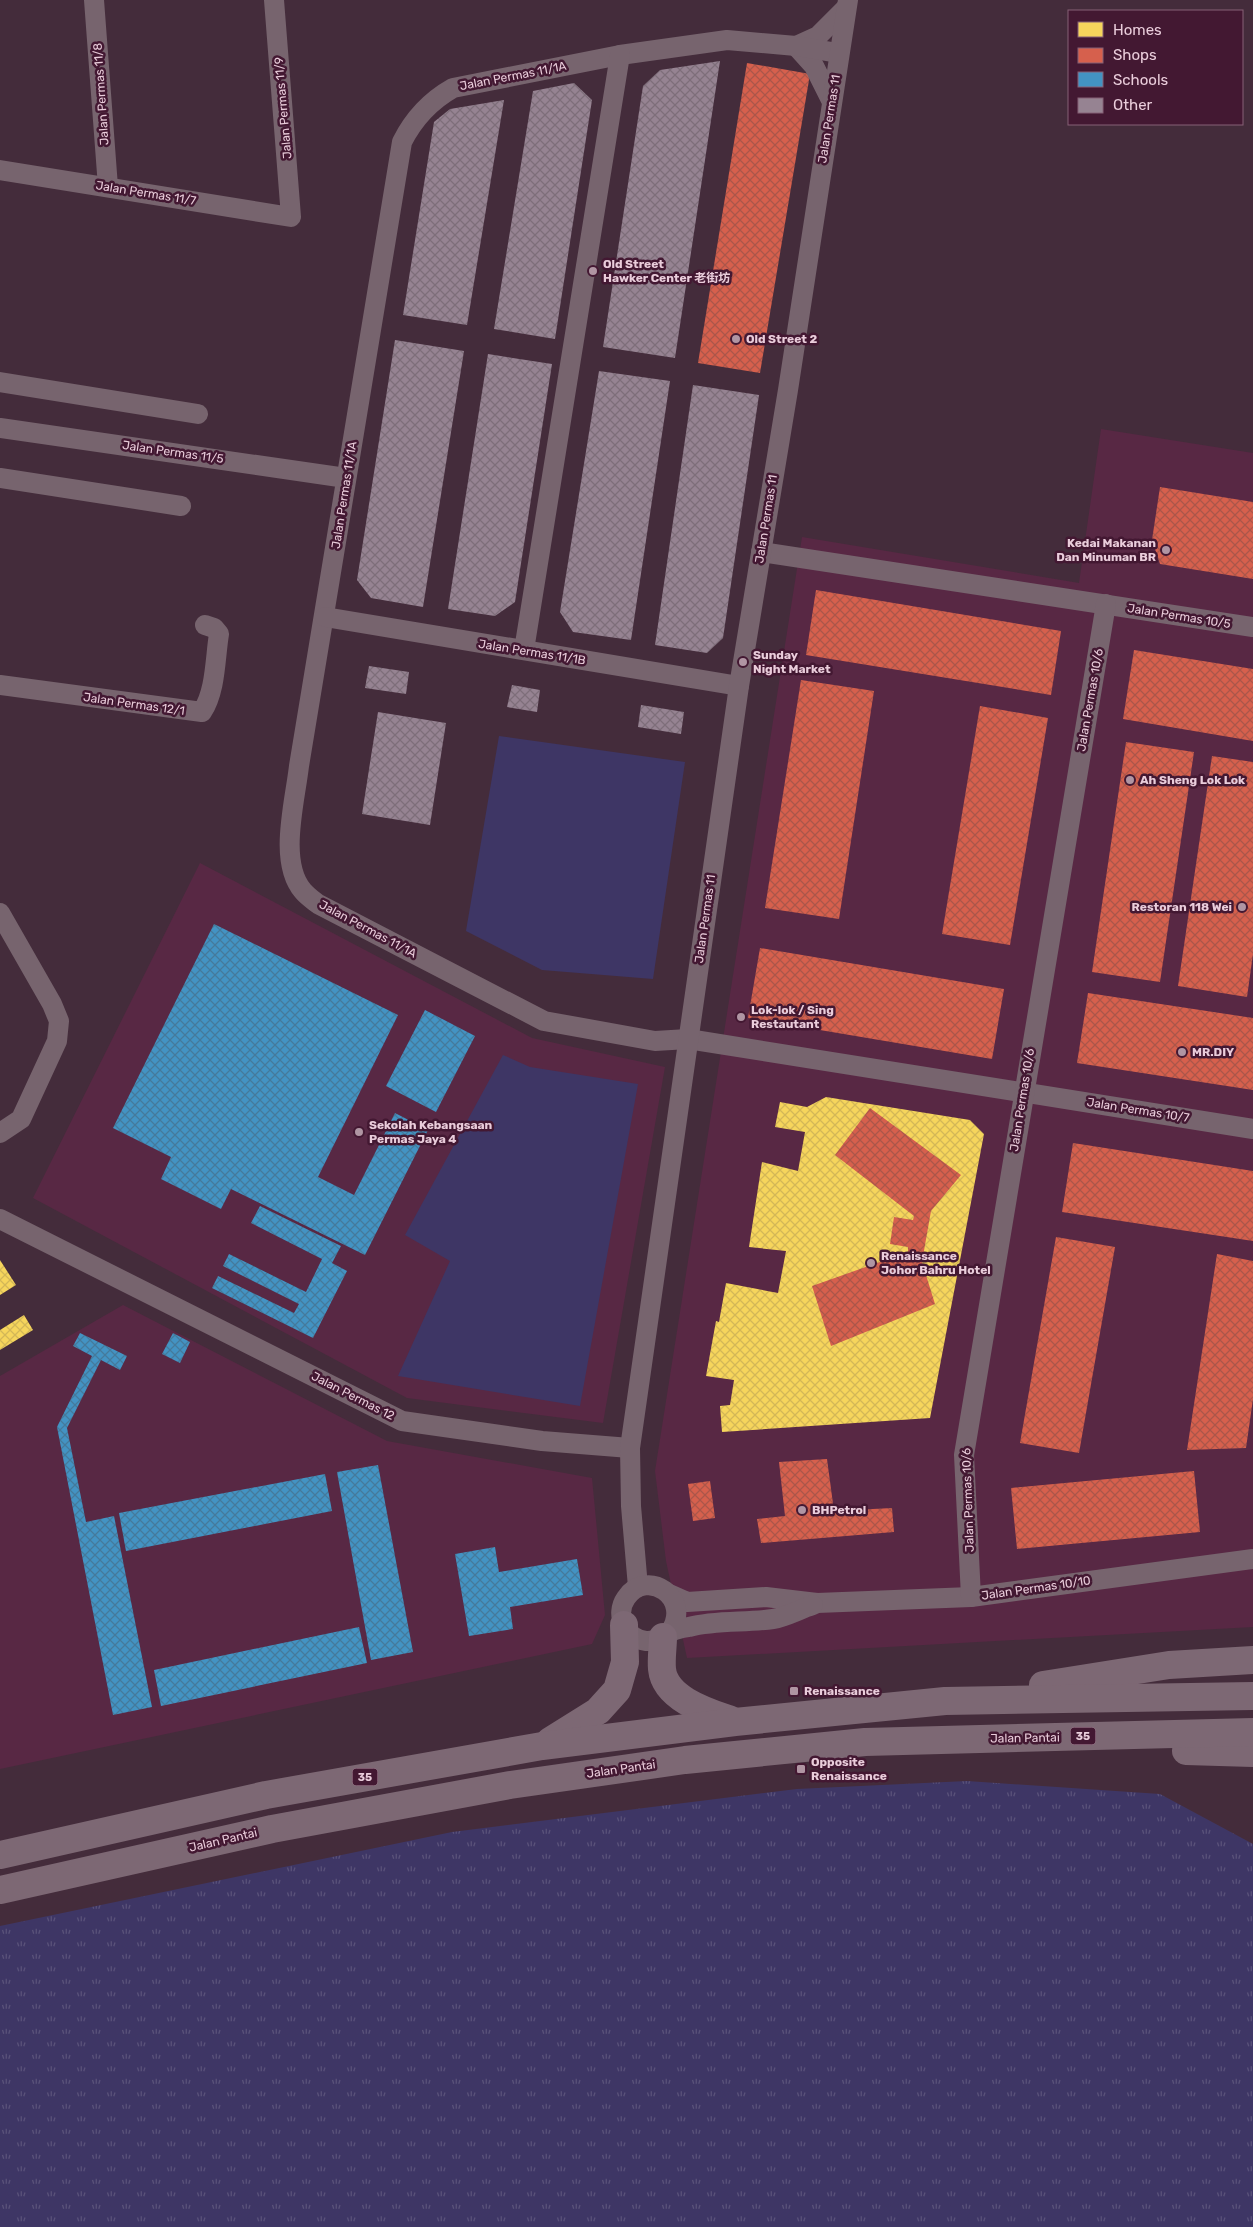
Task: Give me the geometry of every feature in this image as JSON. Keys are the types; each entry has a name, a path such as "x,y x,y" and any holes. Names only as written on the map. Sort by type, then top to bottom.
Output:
{"highway":[{"path":"542,1746 598,1711 617,1690 625,1662 624,1625"},
{"path":"666,1634 662,1671 672,1690 695,1707 735,1722"},
{"path":"945,1701 1169,1665 1253,1660"},
{"name":"35","path":"0,1855 266,1795 542,1746 735,1722 945,1701 1253,1696"},
{"name":"Jalan Pantai","path":"0,1890 272,1828 510,1785 685,1760 865,1742 1253,1732"},
{"path":"913,1740 1253,1753"}],"street":[{"name":"Jalan Permas 11/8","path":"94,0 108,187"},
{"name":"Jalan Permas 11/9","path":"274,0 291,217"},
{"path":"831,100 814,66 796,46 818,36 847,4"},
{"name":"Jalan Permas 11","path":"630,1448 739,686 788,390 847,4"},
{"name":"Jalan Permas 11/1A","path":"838,53 796,46 727,40 620,55 454,88 437,97 411,124 402,142 346,478 299,766 290,839 290,857 294,876 303,892 318,904 544,1021 655,1041 688,1039 1023,1092"},
{"path":"524,650 620,55"},
{"name":"Jalan Permas 11/7","path":"0,170 291,217"},
{"path":"0,382 198,414"},
{"name":"Jalan Permas 11/5","path":"0,428 346,478"},
{"path":"0,478 182,506"},
{"name":"Jalan Permas 10/5","path":"761,552 1253,627"},
{"name":"Jalan Permas 10/6","path":"971,1597 964,1455 1023,1092 1106,604"},
{"name":"Jalan Permas 11/1B","path":"324,618 739,686"},
{"name":"Jalan Permas 12/1","path":"0,685 202,712 208,703 219,634 214,628 205,625"},
{"path":"0,912 52,1004 58,1021 57,1041 21,1119 0,1133"},
{"name":"Jalan Permas 10/7","path":"1023,1092 1253,1129"},
{"name":"Jalan Permas 12","path":"0,1218 402,1421 542,1441 630,1448"},
{"path":"630,1448 631,1506 638,1587"},
{"name":"Jalan Permas 10/10","path":"669,1594 687,1602 766,1597 817,1603 971,1597 1253,1559"},
{"path":"654,1586 669,1594 677,1608 674,1625 666,1634 646,1641 629,1632 624,1625 622,1607 625,1599 638,1587 654,1586"},
{"name":"Jalan Permas 10/10","path":"666,1634 691,1626 775,1619 817,1603"}],"shaded area":[{"path":"1101,429 1253,453 1253,1627 687,1658 666,1561 655,1471 802,537 1079,583"},
{"name":"Sekolah Kebangsaan Permas Jaya 4","path":"200,863 532,1038 665,1067 603,1423 407,1398 33,1198"},
{"path":"123,1305 387,1441 592,1478 605,1615 592,1644 0,1769 0,1376"}],"green space":[{"path":"499,736 685,762 653,979 542,970 466,931"},
{"path":"503,1055 530,1067 638,1084 580,1406 398,1376 450,1261 405,1235"},
{"path":"967,1781 1160,1794 1253,1844 1253,2227 0,2227 0,1926 452,1832 797,1789"}],"building: Homes":[{"name":"Renaissance Johor Bahru Hotel","path":"826,1097 970,1120 984,1134 930,1418 722,1432 720,1406 730,1405 734,1380 706,1376 716,1321 719,1322 726,1283 778,1293 786,1251 749,1247 762,1162 798,1171 805,1132 775,1127 780,1102 807,1107"},
{"path":"0,1260 16,1285 0,1295"},
{"path":"24,1315 33,1330 0,1350 0,1330"}],"building: Shops":[{"path":"747,63 810,74 760,373 698,363"},
{"path":"1160,487 1253,502 1253,579 1160,564 1152,540"},
{"path":"816,590 1061,631 1051,695 806,655"},
{"path":"1134,650 1253,669 1253,741 1123,719"},
{"path":"801,680 874,691 839,919 765,908"},
{"path":"980,706 1048,718 1010,945 942,934"},
{"path":"1126,742 1194,752 1160,982 1092,972"},
{"path":"1212,756 1253,762 1253,954 1247,997 1178,986"},
{"path":"760,948 1004,989 992,1059 748,1018"},
{"path":"1088,993 1253,1018 1253,1090 1077,1063"},
{"path":"870,1108 961,1175 931,1211 922,1262 935,1304 831,1346 812,1286 908,1252 908,1247 890,1244 894,1217 913,1220 914,1216 835,1155"},
{"path":"1073,1143 1253,1171 1253,1241 1062,1212"},
{"path":"1056,1237 1115,1247 1079,1453 1020,1443"},
{"path":"1217,1254 1253,1261 1253,1399 1246,1448 1187,1450"},
{"path":"827,1459 834,1511 892,1508 894,1532 761,1543 757,1519 785,1516 779,1462"},
{"path":"1194,1471 1200,1532 1017,1549 1011,1488"},
{"path":"710,1481 715,1518 693,1521 688,1484"}],"building: Schools":[{"path":"214,924 398,1015 318,1177 354,1195 395,1113 428,1130 365,1255 231,1189 221,1209 161,1179 171,1157 113,1128"},
{"path":"425,1010 475,1036 436,1112 386,1086"},
{"path":"260,1206 341,1246 332,1263 347,1271 313,1338 212,1288 218,1276 294,1313 299,1304 223,1266 229,1254 306,1292 322,1259 251,1223"},
{"path":"80,1333 127,1356 120,1370 101,1360 67,1428 86,1522 114,1516 152,1707 113,1715 57,1427 92,1356 73,1346"},
{"path":"173,1333 190,1342 180,1363 162,1354"},
{"path":"378,1465 413,1652 371,1660 337,1472"},
{"path":"325,1474 332,1511 126,1551 119,1513"},
{"path":"495,1547 499,1572 577,1559 583,1595 510,1607 513,1629 469,1636 455,1554"},
{"path":"359,1627 367,1663 161,1706 154,1670"}],"building: Other":[{"path":"720,61 675,358 603,347 643,86 660,70"},
{"path":"574,83 592,100 555,339 494,329 533,91"},
{"path":"504,100 467,325 403,315 434,122 450,109"},
{"path":"395,340 464,351 423,607 371,598 357,580"},
{"path":"488,354 552,364 515,602 495,616 448,609"},
{"path":"599,371 670,381 631,640 573,632 560,612"},
{"path":"693,385 759,395 723,638 707,653 655,645"},
{"path":"369,666 409,672 406,694 365,688"},
{"path":"512,685 540,690 537,712 507,707"},
{"path":"641,705 684,712 681,734 638,727"},
{"path":"378,712 446,723 430,825 362,814"}],"place":[{"name":"Old Street Hawker Center 老街坊","path":"593,271"},
{"name":"Old Street 2","path":"736,339"},
{"name":"Kedai Makanan Dan Minuman BR","path":"1166,550"},
{"name":"Sunday Night Market","path":"743,662"},
{"name":"Ah Sheng Lok Lok","path":"1130,780"},
{"name":"Restoran 118 Wei","path":"1242,907"},
{"name":"Lok-lok / Sing Restautant","path":"741,1017"},
{"name":"MR.DIY","path":"1182,1052"},
{"name":"Sekolah Kebangsaan Permas Jaya 4","path":"359,1132"},
{"name":"Renaissance Johor Bahru Hotel","path":"871,1263"},
{"name":"BHPetrol","path":"802,1510"},
{"name":"Renaissance","path":"794,1691"},
{"name":"Opposite Renaissance","path":"801,1769"}]}
